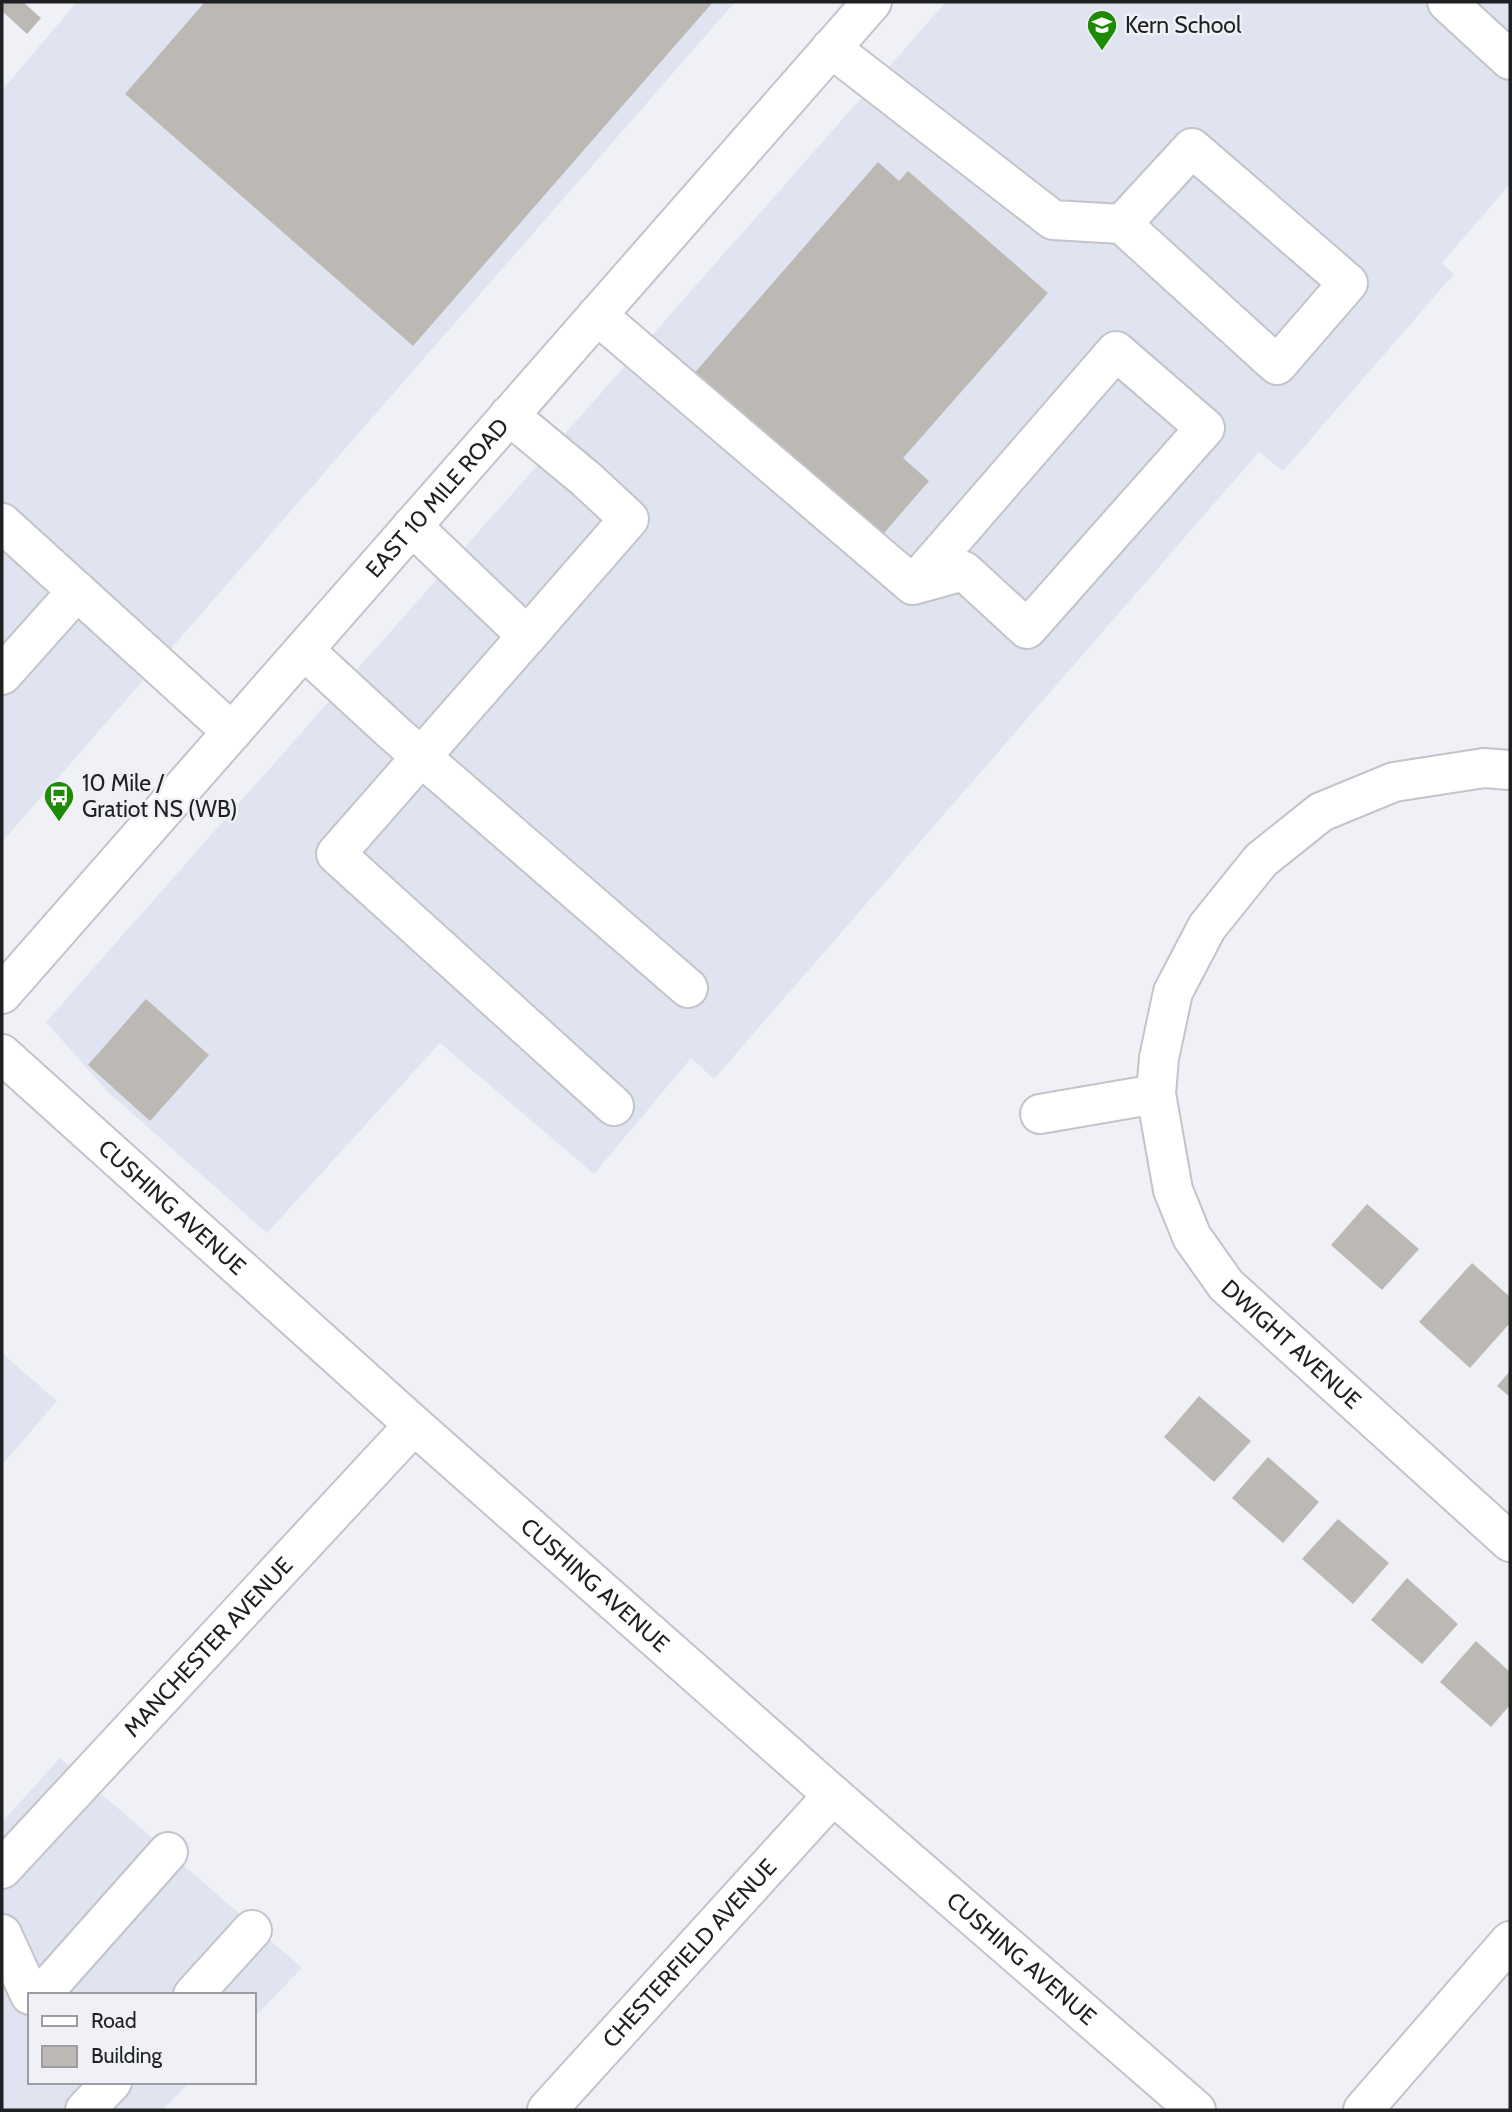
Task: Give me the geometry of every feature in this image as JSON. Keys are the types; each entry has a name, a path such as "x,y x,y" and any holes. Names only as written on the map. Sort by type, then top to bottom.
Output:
{"street":[{"name":"EAST 10 MILE ROAD","path":"2,995 872,2"},
{"path":"1447,2 1510,60"},
{"path":"831,48 1053,220 1122,224 1277,365 1348,283 1192,148 1122,224"},
{"path":"597,315 913,585"},
{"path":"1116,351 1205,428 1027,629 964,571 913,585 1116,351"},
{"path":"509,415 629,519 336,854 614,1106"},
{"path":"2,523 232,732"},
{"path":"412,526 527,636"},
{"path":"2,675 76,591"},
{"path":"304,650 421,756 688,988"},
{"name":"DWIGHT AVENUE","path":"1510,770 1484,768 1394,782 1321,812 1261,860 1207,927 1173,992 1159,1058 1156,1094 1173,1190 1192,1237 1226,1285 1510,1542"},
{"name":"CUSHING AVENUE","path":"2,1054 414,1426 1196,2110"},
{"path":"1040,1114 1156,1094"},
{"name":"MANCHESTER AVENUE","path":"2,1869 414,1426"},
{"name":"CHESTERFIELD AVENUE","path":"547,2110 833,1795"},
{"path":"43,1993 168,1852"},
{"path":"195,1993 252,1930"},
{"path":"2,1934 29,1993"},
{"path":"1363,2110 1510,1941"},
{"path":"67,2084 78,2110"},
{"path":"85,2110 110,2084"}],"shaded area":[{"path":"77,2 735,2 2,842 2,90"},
{"path":"946,2 1510,2 1510,184 1442,263 1454,274 1283,471 1259,452 714,1079 691,1058 594,1174 440,1043 267,1233 107,1091 46,1022"},
{"path":"2,1353 57,1401 2,1465"},
{"path":"60,1758 302,1968 256,2015 256,1993 28,1993 28,2084 188,2084 162,2110 2,2110 2,1822"}],"building":[{"path":"2,2 23,2 41,18 27,34 2,11"},
{"path":"203,2 713,2 413,346 125,94"},
{"path":"878,162 899,181 908,171 1048,293 903,458 929,481 878,540 691,377"},
{"path":"146,999 209,1055 150,1121 88,1065"},
{"path":"1367,1204 1419,1249 1382,1290 1331,1245"},
{"path":"1472,1263 1510,1297 1510,1323 1470,1368 1419,1322"},
{"path":"1510,1371 1510,1397 1497,1386"},
{"path":"1199,1396 1251,1441 1214,1482 1164,1437"},
{"path":"1268,1457 1319,1502 1283,1543 1232,1498"},
{"path":"1338,1519 1389,1563 1353,1604 1302,1559"},
{"path":"1407,1578 1458,1624 1422,1664 1371,1620"},
{"path":"1476,1641 1510,1672 1510,1705 1491,1727 1440,1682"}],"place":[{"name":"Kern School","path":"1102,52"},
{"name":"10 Mile / Gratiot NS (WB)","path":"59,823"}]}
